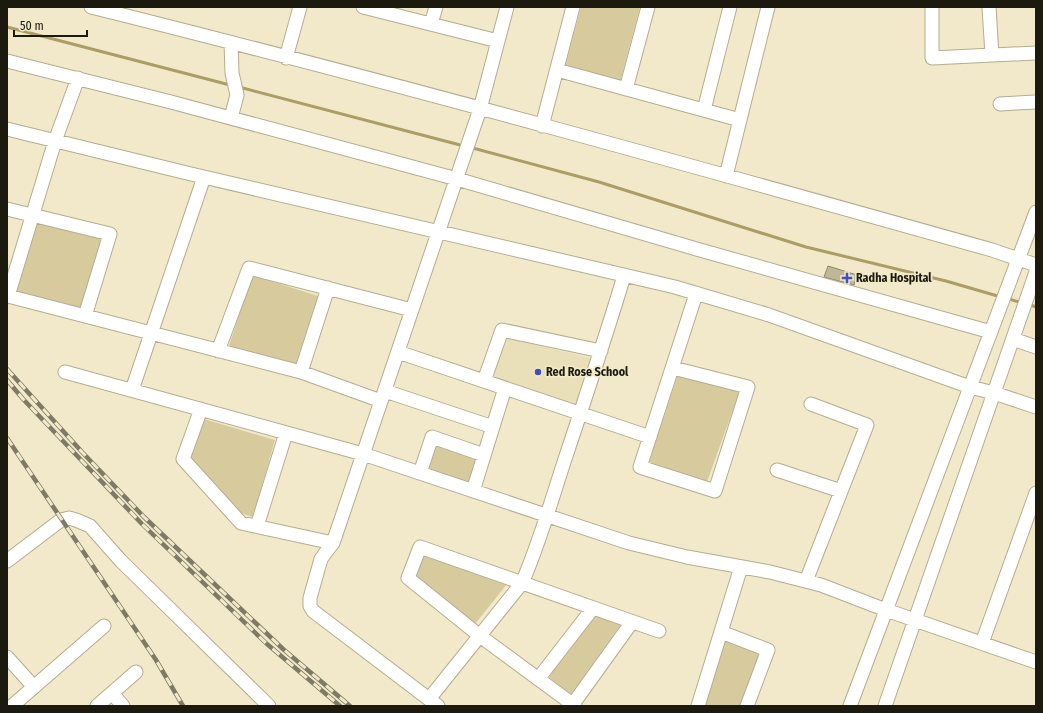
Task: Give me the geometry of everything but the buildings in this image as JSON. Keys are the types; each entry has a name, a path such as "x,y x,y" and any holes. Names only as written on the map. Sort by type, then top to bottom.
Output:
{"street":[{"path":"92,7 480,109 726,176 992,250 1036,265"},
{"path":"286,58 300,7"},
{"path":"363,7 498,41"},
{"path":"431,24 436,7"},
{"path":"507,7 480,109 457,179 333,543 321,558 310,598 310,606 313,611 433,702 480,636 522,583 530,565 547,515 624,276"},
{"path":"542,126 573,7"},
{"path":"626,89 648,7"},
{"path":"704,110 730,7"},
{"path":"726,176 768,7"},
{"path":"932,7 932,58 1036,53"},
{"path":"989,7 992,55"},
{"path":"230,118 237,95 232,73 231,43"},
{"path":"7,61 171,102 457,179 700,250 991,332"},
{"path":"557,70 740,120"},
{"path":"78,78 55,141 8,296 301,372 493,427"},
{"path":"1000,104 1036,102"},
{"path":"7,129 675,288 769,315 970,387 994,393 1036,407"},
{"path":"132,390 204,177"},
{"path":"7,209 110,234 85,316"},
{"path":"850,706 1036,212"},
{"path":"218,351 249,268 412,310"},
{"path":"885,706 1036,272"},
{"path":"301,372 328,288"},
{"path":"672,368 748,387 715,491 640,467 650,437 672,368 696,294"},
{"path":"484,381 502,330 601,351"},
{"path":"1013,339 1036,347"},
{"path":"398,352 650,437"},
{"path":"65,372 363,454 629,543 687,557 770,572 820,585 886,610 1036,662"},
{"path":"473,491 505,388"},
{"path":"806,581 867,425 811,404"},
{"path":"201,409 183,460 241,522 333,543"},
{"path":"257,526 286,433"},
{"path":"420,473 432,437 484,455"},
{"path":"777,470 841,491"},
{"path":"982,643 1036,493"},
{"path":"8,559 61,520 70,518 90,526 121,561 269,706"},
{"path":"632,622 574,705 480,636 408,578 420,547 659,631"},
{"path":"698,706 741,567"},
{"path":"538,679 593,608"},
{"path":"12,706 104,626"},
{"path":"721,632 768,650 747,706"},
{"path":"7,657 34,687"},
{"path":"97,706 136,672"},
{"path":"112,693 123,706"}],"shaded area":[{"path":"581,7 640,7 620,82 565,67"},
{"path":"36,220 101,239 81,309 16,291"},
{"path":"252,275 318,296 295,367 229,346"},
{"path":"503,337 591,358 575,405 491,377"},
{"path":"678,374 740,390 707,482 649,462"},
{"path":"204,419 275,440 253,517 237,512 189,459"},
{"path":"435,443 478,458 469,484 426,469"},
{"path":"422,553 507,584 475,624 412,577"},
{"path":"596,614 621,624 571,694 547,676"},
{"path":"724,639 762,652 741,706 703,706"}],"waterway":[{"path":"7,27 230,85"},
{"path":"239,87 464,146"},
{"path":"469,147 599,182 806,247 946,281 1001,297"},
{"path":"1006,298 1022,303"},
{"path":"1028,304 1036,307"}],"railway":[{"path":"7,369 82,452 144,517 283,649 350,706"},
{"path":"7,380 23,399 142,524 267,644 340,706"},
{"path":"7,438 156,660 183,706"}],"place":[{"name":"Radha Hospital","path":"847,278"},
{"name":"Red Rose School","path":"538,372"}]}
